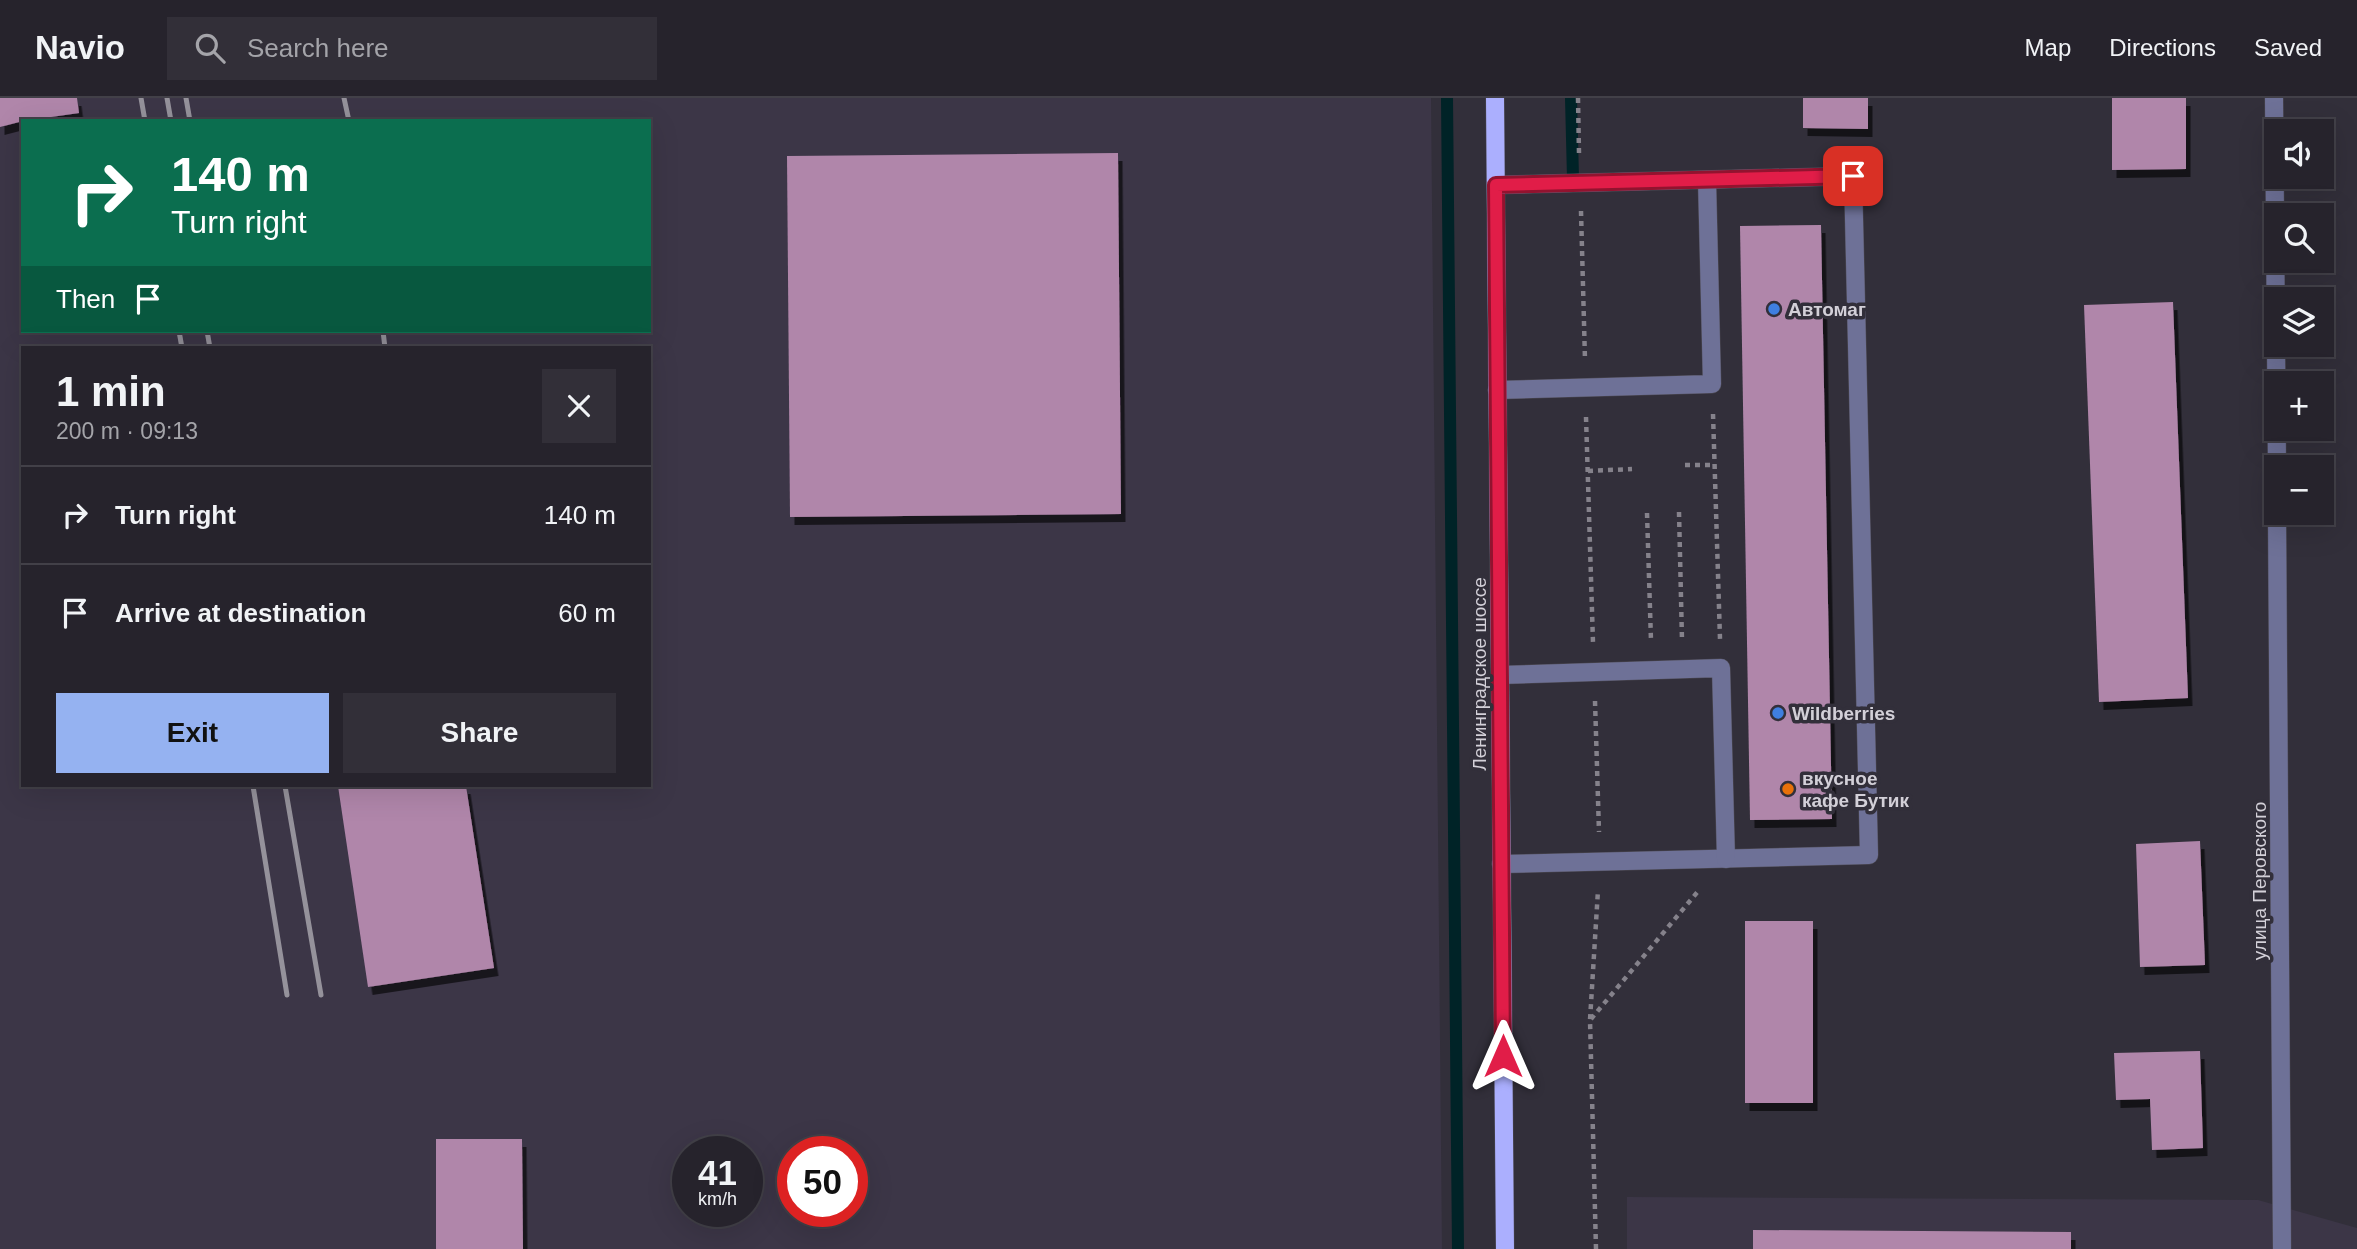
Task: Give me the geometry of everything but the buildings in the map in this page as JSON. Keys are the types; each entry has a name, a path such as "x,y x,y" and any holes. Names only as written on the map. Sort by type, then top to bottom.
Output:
{"main road":[{"name":"Ленинградское шоссе","path":"1495,98 1504,1249"}],"street":[{"path":"2274,98 2277,455"},
{"path":"1496,185 1853,176 1868,855 1501,864"},
{"path":"1497,390 1712,384 1707,180"},
{"name":"улица Перовского","path":"2277,525 2282,1249"},
{"path":"1500,676 1721,668 1726,859"}],"path":[{"path":"1578,98 1599,862 1590,1020 1596,1249"},
{"path":"1712,384 1721,668"},
{"path":"1685,465 1715,465"},
{"path":"1588,471 1632,469"},
{"path":"1679,512 1683,669"},
{"path":"1647,513 1651,670"},
{"path":"1590,1020 1726,859"}],"shaded area":[{"path":"0,98 1431,98 1442,1249 0,1249"},
{"path":"1627,1197 2258,1200 2357,1228 2357,1249 1627,1249"}],"waterway":[{"path":"1447,98 1458,1249"},
{"path":"1571,98 1573,178"}],"railway":[{"path":"141,98 145,119"},
{"path":"167,98 171,119"},
{"path":"186,98 190,119"},
{"path":"344,98 349,119"},
{"path":"179,333 182,346"},
{"path":"207,333 210,346"},
{"path":"383,333 385,346"},
{"path":"253,787 287,995"},
{"path":"285,787 321,995"}],"place":[{"name":"Автомаг","path":"1774,309"},
{"name":"Wildberries","path":"1778,713"},
{"name":"вкусное кафе Бутик","path":"1788,789"}],"route":[{"path":"1503,1056 1496,185 1853,176"}]}
